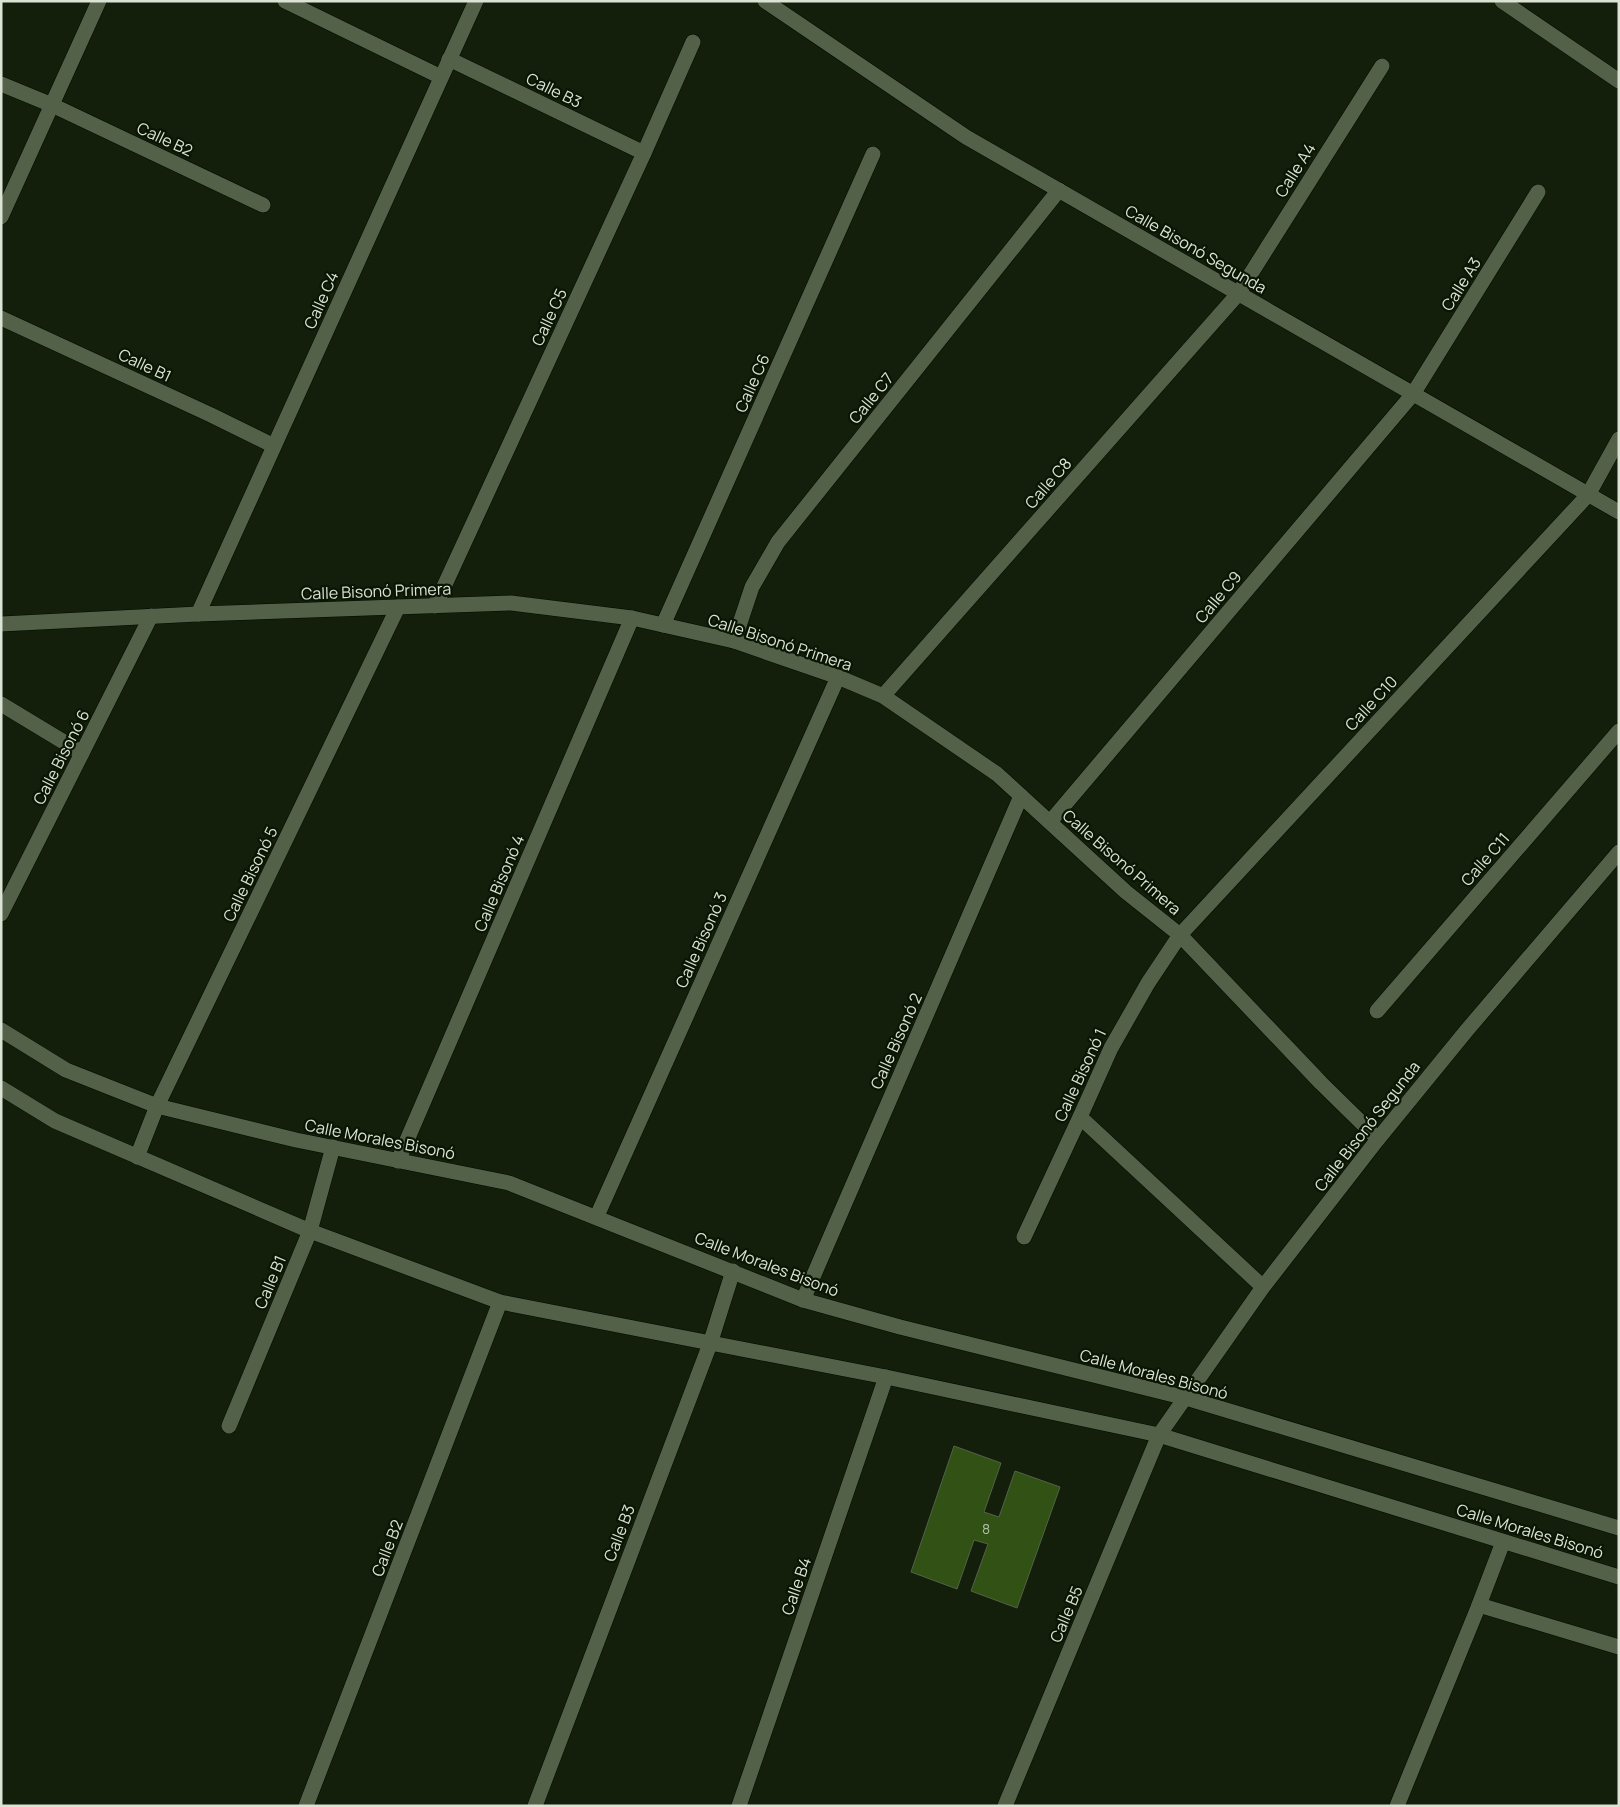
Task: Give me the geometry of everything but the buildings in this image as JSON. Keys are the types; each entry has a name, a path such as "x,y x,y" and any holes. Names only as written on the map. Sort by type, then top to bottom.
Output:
{"street":[{"path":"1,217 99,1"},
{"path":"285,1 441,77"},
{"name":"Calle C4","path":"198,614 476,1"},
{"name":"Calle Bisonó Segunda","path":"765,1 966,137 1619,512"},
{"path":"1502,1 1619,81"},
{"name":"Calle C5","path":"435,606 644,153 693,42"},
{"name":"Calle B3","path":"449,59 644,153"},
{"name":"Calle A4","path":"1238,294 1382,66"},
{"name":"Calle B2","path":"1,84 52,105 263,204"},
{"name":"Calle C6","path":"663,625 873,154"},
{"name":"Calle C7","path":"734,641 752,587 778,542 1059,190"},
{"name":"Calle A3","path":"1413,394 1538,192"},
{"name":"Calle C8","path":"883,696 1238,294"},
{"name":"Calle B1","path":"1,318 274,446"},
{"name":"Calle C9","path":"1050,822 1413,394"},
{"name":"Calle C10","path":"1180,935 1588,495 1619,439"},
{"name":"Calle Bisonó Primera","path":"1,624 198,614 511,604 632,618 734,641 838,677 883,696 997,774 1126,892 1180,935 1378,1140"},
{"name":"Calle Bisonó 5","path":"137,1157 157,1106 398,607"},
{"name":"Calle Bisonó 6","path":"1,914 151,616"},
{"name":"Calle Bisonó 4","path":"398,1161 632,618"},
{"name":"Calle Bisonó 3","path":"597,1216 838,677"},
{"path":"1,704 82,753"},
{"name":"Calle C11","path":"1377,1011 1619,730"},
{"name":"Calle Bisonó 2","path":"803,1300 1022,796"},
{"name":"Calle Bisonó Segunda","path":"1159,1435 1263,1287 1378,1140 1473,1022 1619,852"},
{"name":"Calle Bisonó 1","path":"1024,1237 1111,1048 1148,982 1180,935"},
{"name":"Calle Morales Bisonó","path":"1,1030 66,1070 157,1106 333,1147 509,1183 597,1216 803,1300 900,1327 1186,1398 1619,1528"},
{"name":"Calle Morales Bisonó","path":"1,1088 55,1121 310,1232 500,1302 886,1377 1159,1435 1619,1577"},
{"path":"1080,1117 1263,1287"},
{"name":"Calle B1","path":"229,1426 310,1232 333,1147"},
{"name":"Calle B3","path":"535,1806 710,1344 732,1271"},
{"name":"Calle B2","path":"306,1806 500,1302"},
{"name":"Calle B4","path":"739,1806 886,1377"},
{"name":"Calle B5","path":"1005,1806 1159,1435"},
{"path":"1397,1806 1480,1605 1503,1542"},
{"path":"1480,1605 1619,1647"}]}
